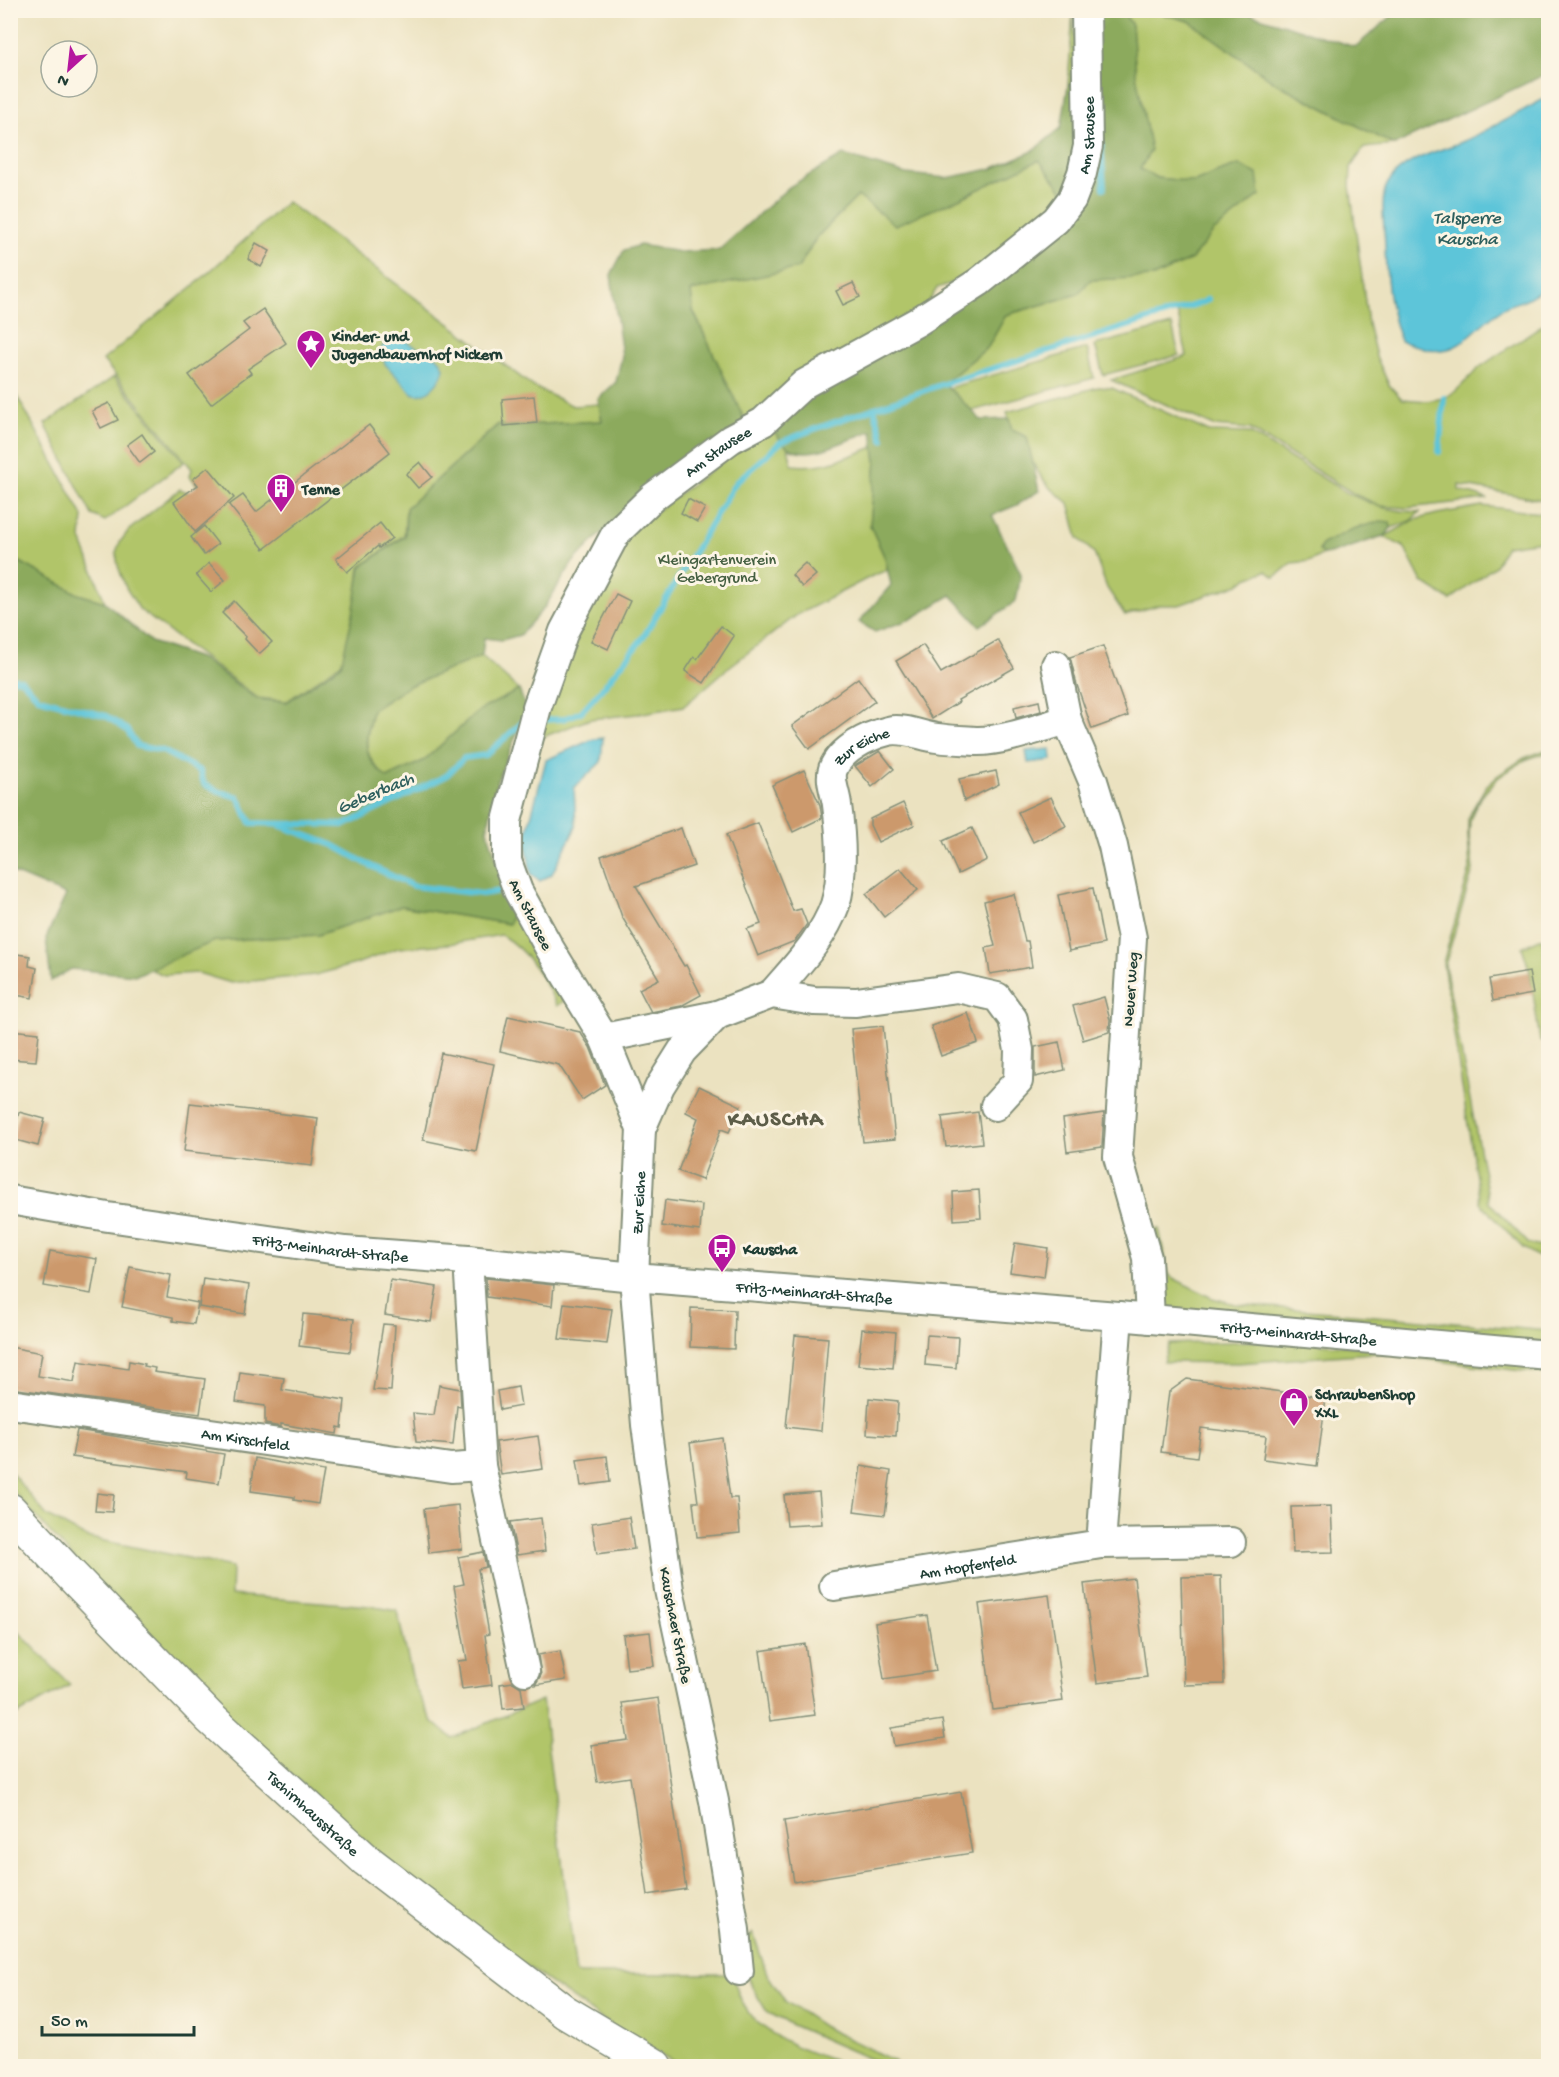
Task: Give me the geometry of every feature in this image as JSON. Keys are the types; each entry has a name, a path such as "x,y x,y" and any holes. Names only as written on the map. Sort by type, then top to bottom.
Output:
{"main road":[{"name":"Tschirnhausstraße","path":"10,1510 210,1718 366,1860 565,2012 656,2067"}],"street":[{"name":"Am Stausee","path":"577,991 550,950 515,884 507,861 507,821 534,720 564,631 616,533 653,497 731,439 763,422 804,384 917,322 979,282 1056,220 1072,199 1082,173 1088,146 1086,10"},
{"name":"Neuer Weg","path":"1056,665 1067,720 1093,781 1113,846 1132,938 1118,1157 1148,1258 1150,1319"},
{"name":"Zur Eiche","path":"604,1038 717,1015 772,994 802,959 824,929 835,903 841,856 832,770 849,749 870,736 891,730 936,738 981,741 1067,720"},
{"path":"772,994 814,1001 856,1002 958,987 997,997 1013,1019 1019,1050 1018,1081 995,1106"},
{"name":"Zur Eiche","path":"577,991 604,1038 641,1129"},
{"name":"Zur Eiche","path":"634,1277 641,1129 660,1086 682,1051 717,1015"},
{"name":"Fritz-Meinhardt-Straße","path":"10,1200 108,1217 345,1251 1118,1316 1548,1355"},
{"path":"468,1260 481,1466 525,1671"},
{"name":"Kauschaer Straße","path":"634,1277 646,1425 669,1590 714,1801 735,1930 739,1971"},
{"path":"1101,1544 1118,1316"},
{"name":"Am Kirschfeld","path":"10,1404 451,1468 481,1466"},
{"name":"Am Hopfenfeld","path":"834,1586 1101,1544 1231,1542"}],"green space":[{"path":"1073,11 1077,79 1068,86"},
{"path":"1091,11 1122,11 1132,25 1136,74 1151,150 1140,169 1157,178 1195,182 1239,165 1257,174 1260,195 1213,232 1192,259 1153,277 1090,280 1078,294 1006,315 988,347 944,383 981,420 1009,419 1012,430 1027,437 1039,491 1017,505 992,515 1021,574 1016,601 980,626 951,595 911,619 875,632 859,622 891,585 885,558 870,525 876,461 872,431 831,447 809,452 789,448 770,426 1079,199"},
{"path":"1122,11 1150,11 1189,21 1276,83 1394,145 1364,148 1351,167 1350,186 1368,324 1376,356 1389,385 1402,399 1427,401 1444,398 1456,391 1480,367 1548,321 1548,501 1459,485 1459,490 1488,499 1407,508 1381,506 1354,494 1250,429 1214,426 1111,380 1187,356 1177,311 943,384 988,347 1006,315 1077,294 1090,280 1153,277 1192,259 1213,232 1260,195 1239,165 1195,182 1157,178 1140,169 1132,25"},
{"path":"1150,11 1246,11 1355,47 1398,11 1548,11 1548,73 1394,145 1276,83 1189,21"},
{"path":"1077,79 1081,140 1065,194 1039,160 961,198 895,225 858,196 817,237 798,268 691,291 693,311 746,423 630,504 573,562 544,608 520,635 502,640 484,638 482,656 409,686 372,710 367,739 368,754 378,770 387,778 423,761 480,710 519,690 527,710 497,781 487,830 501,872 516,903 509,924 401,906 318,935 215,941 136,975 71,969 51,981 46,938 66,895 11,872 11,557 78,594 105,602 151,642 202,659 257,699 287,702 341,665 361,567 405,536 406,508 499,424 504,426 602,421 598,399 616,382 622,356 611,275 624,250 640,245 680,252 719,250 789,187 843,155 906,174 947,178 991,169 1031,152 1061,128 1068,86"},
{"path":"1039,159 1065,194 981,273 937,288 924,310 746,423 693,310 691,291 798,268 817,237 858,196 895,225 961,198"},
{"name":"Kinder- und Jugendbauernhof Nickern","path":"287,202 534,387 573,406 599,404 602,421 504,426 498,424 406,508 404,535 360,567 350,657 287,701 258,698 140,610 126,588 118,566 116,552 129,530 180,489 209,501 190,476 192,469 103,360 198,282"},
{"path":"1172,325 1179,355 1103,375 1095,345"},
{"path":"1087,348 1094,378 972,411 948,388"},
{"path":"114,377 184,462 105,521 92,515 45,424"},
{"path":"10,383 83,516 81,539 105,602 78,594 11,557"},
{"path":"1098,387 1112,388 1209,432 1250,433 1347,493 1380,507 1420,512 1410,521 1391,528 1389,522 1322,544 1319,551 1323,554 1311,561 1292,563 1275,577 1266,571 1247,578 1239,584 1179,605 1159,605 1125,615 1107,588 1094,553 1078,538 1069,503 1049,487 1040,475 1032,461 1027,437 1012,430 1007,412"},
{"name":"Kleingartenverein Gebergrund","path":"770,426 788,447 792,465 824,464 874,447 876,461 870,525 888,570 797,615 729,667 684,706 590,719 540,738 555,683 624,535"},
{"path":"1482,506 1548,514 1548,540 1506,546 1495,566 1450,600 1422,582 1404,547 1384,537 1414,520"},
{"path":"1381,521 1390,522 1391,528 1386,535 1330,554 1323,554 1319,551 1322,544 1353,529"},
{"path":"482,656 519,690 480,710 423,761 387,778 372,762 367,747 372,709 409,686"},
{"path":"1548,749 1548,752 1525,760 1498,778 1480,798 1474,810 1470,820 1469,835 1473,870 1445,965 1489,1202 1529,1244 1548,1249 1548,1263 1523,1248 1480,1203 1443,963 1470,869 1468,819 1473,808 1486,786 1497,776 1524,758"},
{"path":"516,903 524,926 564,1001 557,1006 547,985 527,957 511,941 501,935 449,944 398,948 356,964 315,975 231,983 198,973 164,975 149,969 215,941 318,935 401,906 508,924"},
{"path":"1542,938 1548,973 1548,1041 1540,1041 1530,972 1522,947"},
{"path":"1159,1229 1168,1273 1171,1277 1212,1298 1235,1304 1548,1331 1548,1345 1163,1309 1146,1231"},
{"path":"1279,1340 1548,1364 1548,1374 1372,1353 1238,1363 1163,1362 1169,1344"},
{"path":"10,1471 47,1516 85,1537 232,1567 231,1595 370,1606 397,1611 414,1685 432,1721 452,1738 542,1700 576,1974 732,1974 740,1998 747,2010 765,2028 800,2048 850,2066 681,2066 613,2027 420,1891 218,1708 85,1571 11,1489"},
{"path":"11,1624 70,1685 10,1718"},
{"path":"753,1933 767,1974 785,2001 824,2027 892,2060 899,2066 886,2066 767,2012 752,1987 741,1945"}],"water":[{"name":"Talsperre Kauscha","path":"1548,97 1548,285 1537,293 1502,309 1456,346 1436,350 1401,341 1391,307 1386,271 1383,205 1388,183 1404,166 1415,160 1461,143"},
{"path":"393,336 402,338 432,354 442,363 443,373 428,392 412,393 385,364 381,349 388,338"},
{"path":"603,738 601,762 574,788 576,827 552,874 540,881 531,874 525,839 546,760 591,740"},
{"path":"1051,749 1052,760 1028,763 1026,751"}],"building":[{"path":"256,243 270,251 261,267 248,259"},
{"path":"853,283 860,297 843,305 836,291"},
{"path":"263,309 286,343 248,369 251,373 211,404 189,375 249,330 243,323"},
{"path":"534,396 537,423 504,426 502,399"},
{"path":"109,403 118,420 101,428 92,411"},
{"path":"369,425 390,452 264,549 229,505 243,495 256,512"},
{"path":"142,434 154,452 140,463 127,445"},
{"path":"420,462 432,477 418,488 406,474"},
{"path":"208,467 234,498 195,532 174,502 198,485 193,479"},
{"path":"688,499 705,508 697,522 681,513"},
{"path":"380,523 392,538 379,548 378,546 347,572 336,559"},
{"path":"204,526 218,544 204,555 191,537"},
{"path":"209,563 225,580 211,592 196,575"},
{"path":"805,563 816,575 802,587 792,575"},
{"path":"616,594 630,601 608,649 591,641"},
{"path":"234,601 272,642 259,654 222,613"},
{"path":"721,626 734,636 704,683 685,671 694,657 697,659"},
{"path":"998,640 1014,668 958,700 959,702 932,719 896,661 923,645 941,673"},
{"path":"1103,646 1128,716 1092,729 1070,657"},
{"path":"858,678 875,701 809,749 792,726"},
{"path":"1039,701 1041,711 1016,718 1014,707"},
{"path":"880,751 894,769 872,787 855,766"},
{"path":"804,770 820,805 822,818 793,832 772,785"},
{"path":"996,771 999,784 964,801 959,779"},
{"path":"1051,797 1066,826 1033,842 1018,812"},
{"path":"903,803 914,825 878,842 870,825 870,819"},
{"path":"758,823 793,911 801,909 807,924 795,941 758,956 747,929 761,924 726,835"},
{"path":"681,828 694,866 636,886 684,966 686,965 701,995 681,1006 651,1012 639,989 659,979 622,917 601,856"},
{"path":"972,828 987,860 958,874 943,841"},
{"path":"900,868 918,890 884,917 866,894"},
{"path":"1093,888 1104,944 1069,951 1058,895"},
{"path":"1014,894 1025,941 1028,941 1032,967 990,974 986,948 995,946 984,901"},
{"path":"10,953 30,956 29,966 37,968 32,998 10,994"},
{"path":"1529,972 1533,994 1493,1001 1489,979"},
{"path":"1104,997 1110,1020 1109,1032 1083,1040 1073,1006"},
{"path":"968,1013 978,1043 941,1056 931,1026"},
{"path":"508,1016 580,1032 590,1047 605,1085 582,1100 559,1065 500,1051"},
{"path":"883,1026 895,1139 863,1142 851,1029"},
{"path":"10,1030 39,1033 36,1061 10,1059"},
{"path":"1059,1042 1065,1070 1035,1077 1035,1047"},
{"path":"441,1053 494,1064 476,1151 423,1140"},
{"path":"699,1086 741,1106 729,1132 721,1129 702,1180 678,1171 698,1118 686,1112"},
{"path":"190,1103 318,1118 312,1166 184,1151"},
{"path":"19,1112 45,1119 38,1146 12,1139"},
{"path":"978,1112 982,1143 946,1147 942,1117"},
{"path":"1104,1113 1102,1147 1067,1152 1063,1119"},
{"path":"979,1190 981,1218 954,1220 953,1192"},
{"path":"665,1200 702,1205 700,1231 662,1226"},
{"path":"1015,1243 1048,1248 1044,1277 1010,1272"},
{"path":"50,1251 97,1259 91,1294 44,1286"},
{"path":"130,1267 171,1275 167,1297 198,1303 194,1324 173,1321 173,1317 122,1307"},
{"path":"203,1278 249,1285 245,1314 199,1307"},
{"path":"486,1278 554,1285 552,1306 487,1297"},
{"path":"390,1280 437,1287 431,1322 385,1315"},
{"path":"564,1303 612,1309 607,1344 559,1339"},
{"path":"691,1308 735,1310 734,1349 690,1347"},
{"path":"303,1314 354,1319 350,1352 299,1346"},
{"path":"383,1324 395,1325 391,1391 373,1390"},
{"path":"862,1329 896,1332 893,1368 858,1365"},
{"path":"795,1335 828,1338 821,1431 786,1427"},
{"path":"927,1335 958,1337 956,1368 925,1365"},
{"path":"10,1347 42,1353 38,1376 74,1382 78,1361 128,1369 129,1361 155,1368 154,1372 205,1379 200,1414 10,1388"},
{"path":"240,1372 284,1378 282,1390 345,1400 342,1428 338,1427 337,1434 281,1424 281,1427 265,1424 265,1406 236,1402"},
{"path":"1187,1379 1326,1398 1317,1466 1263,1459 1266,1436 1201,1428 1197,1457 1161,1452 1169,1392"},
{"path":"439,1385 460,1389 461,1407 457,1406 453,1445 416,1442 413,1413 434,1415"},
{"path":"518,1387 521,1406 500,1410 497,1391"},
{"path":"869,1398 898,1401 896,1436 867,1434"},
{"path":"77,1430 224,1454 219,1483 186,1478 187,1472 72,1457"},
{"path":"538,1436 543,1469 501,1475 496,1442"},
{"path":"722,1438 730,1498 737,1498 740,1533 697,1537 693,1502 698,1502 690,1443"},
{"path":"607,1456 610,1482 581,1486 577,1460"},
{"path":"255,1458 324,1471 318,1504 294,1500 294,1497 251,1491"},
{"path":"861,1466 891,1471 885,1515 854,1511"},
{"path":"819,1492 822,1524 787,1526 784,1495"},
{"path":"97,1493 114,1495 112,1512 95,1511"},
{"path":"458,1505 462,1549 429,1553 424,1509"},
{"path":"1331,1506 1333,1552 1293,1553 1291,1507"},
{"path":"629,1517 634,1549 597,1554 592,1523"},
{"path":"541,1518 545,1551 517,1555 510,1522"},
{"path":"483,1552 486,1567 478,1569 489,1634 485,1635 492,1685 462,1689 458,1661 467,1660 454,1586 464,1584 458,1557"},
{"path":"1221,1576 1224,1684 1184,1685 1181,1577"},
{"path":"1134,1578 1147,1677 1097,1683 1084,1584"},
{"path":"1049,1595 1063,1701 993,1710 979,1604"},
{"path":"927,1615 936,1671 884,1679 875,1623"},
{"path":"650,1632 654,1666 627,1669 623,1635"},
{"path":"805,1644 815,1715 770,1721 760,1651"},
{"path":"560,1651 566,1680 535,1685 541,1675 538,1655"},
{"path":"513,1682 521,1687 524,1707 503,1709 500,1684"},
{"path":"658,1698 686,1889 648,1895 630,1777 597,1782 591,1745 628,1740 622,1703"},
{"path":"942,1720 945,1738 894,1746 891,1728"},
{"path":"961,1792 972,1853 794,1882 784,1821"}],"waterway":[{"path":"1101,143 1104,188"},
{"path":"542,720 563,719 581,712 600,691 642,639 736,482 781,442 943,384 1208,299"},
{"path":"1439,452 1444,398"},
{"path":"874,408 883,440"},
{"name":"Geberbach","path":"10,678 21,680 39,698 106,716 127,730 137,746 163,751 200,771 204,784 238,797 251,823 345,825 446,776 464,758 486,755 523,722"},
{"path":"281,826 333,845 413,886 482,894 509,890"}],"place":[{"name":"Kinder- und Jugendbauernhof Nickern","path":"311,370"},
{"name":"Tenne","path":"281,514"},
{"name":"Kauscha","path":"722,1274"},
{"name":"SchraubenShop XXL","path":"1294,1428"}],"district":[{"name":"KAUSCHA","path":"776,1117"}]}
